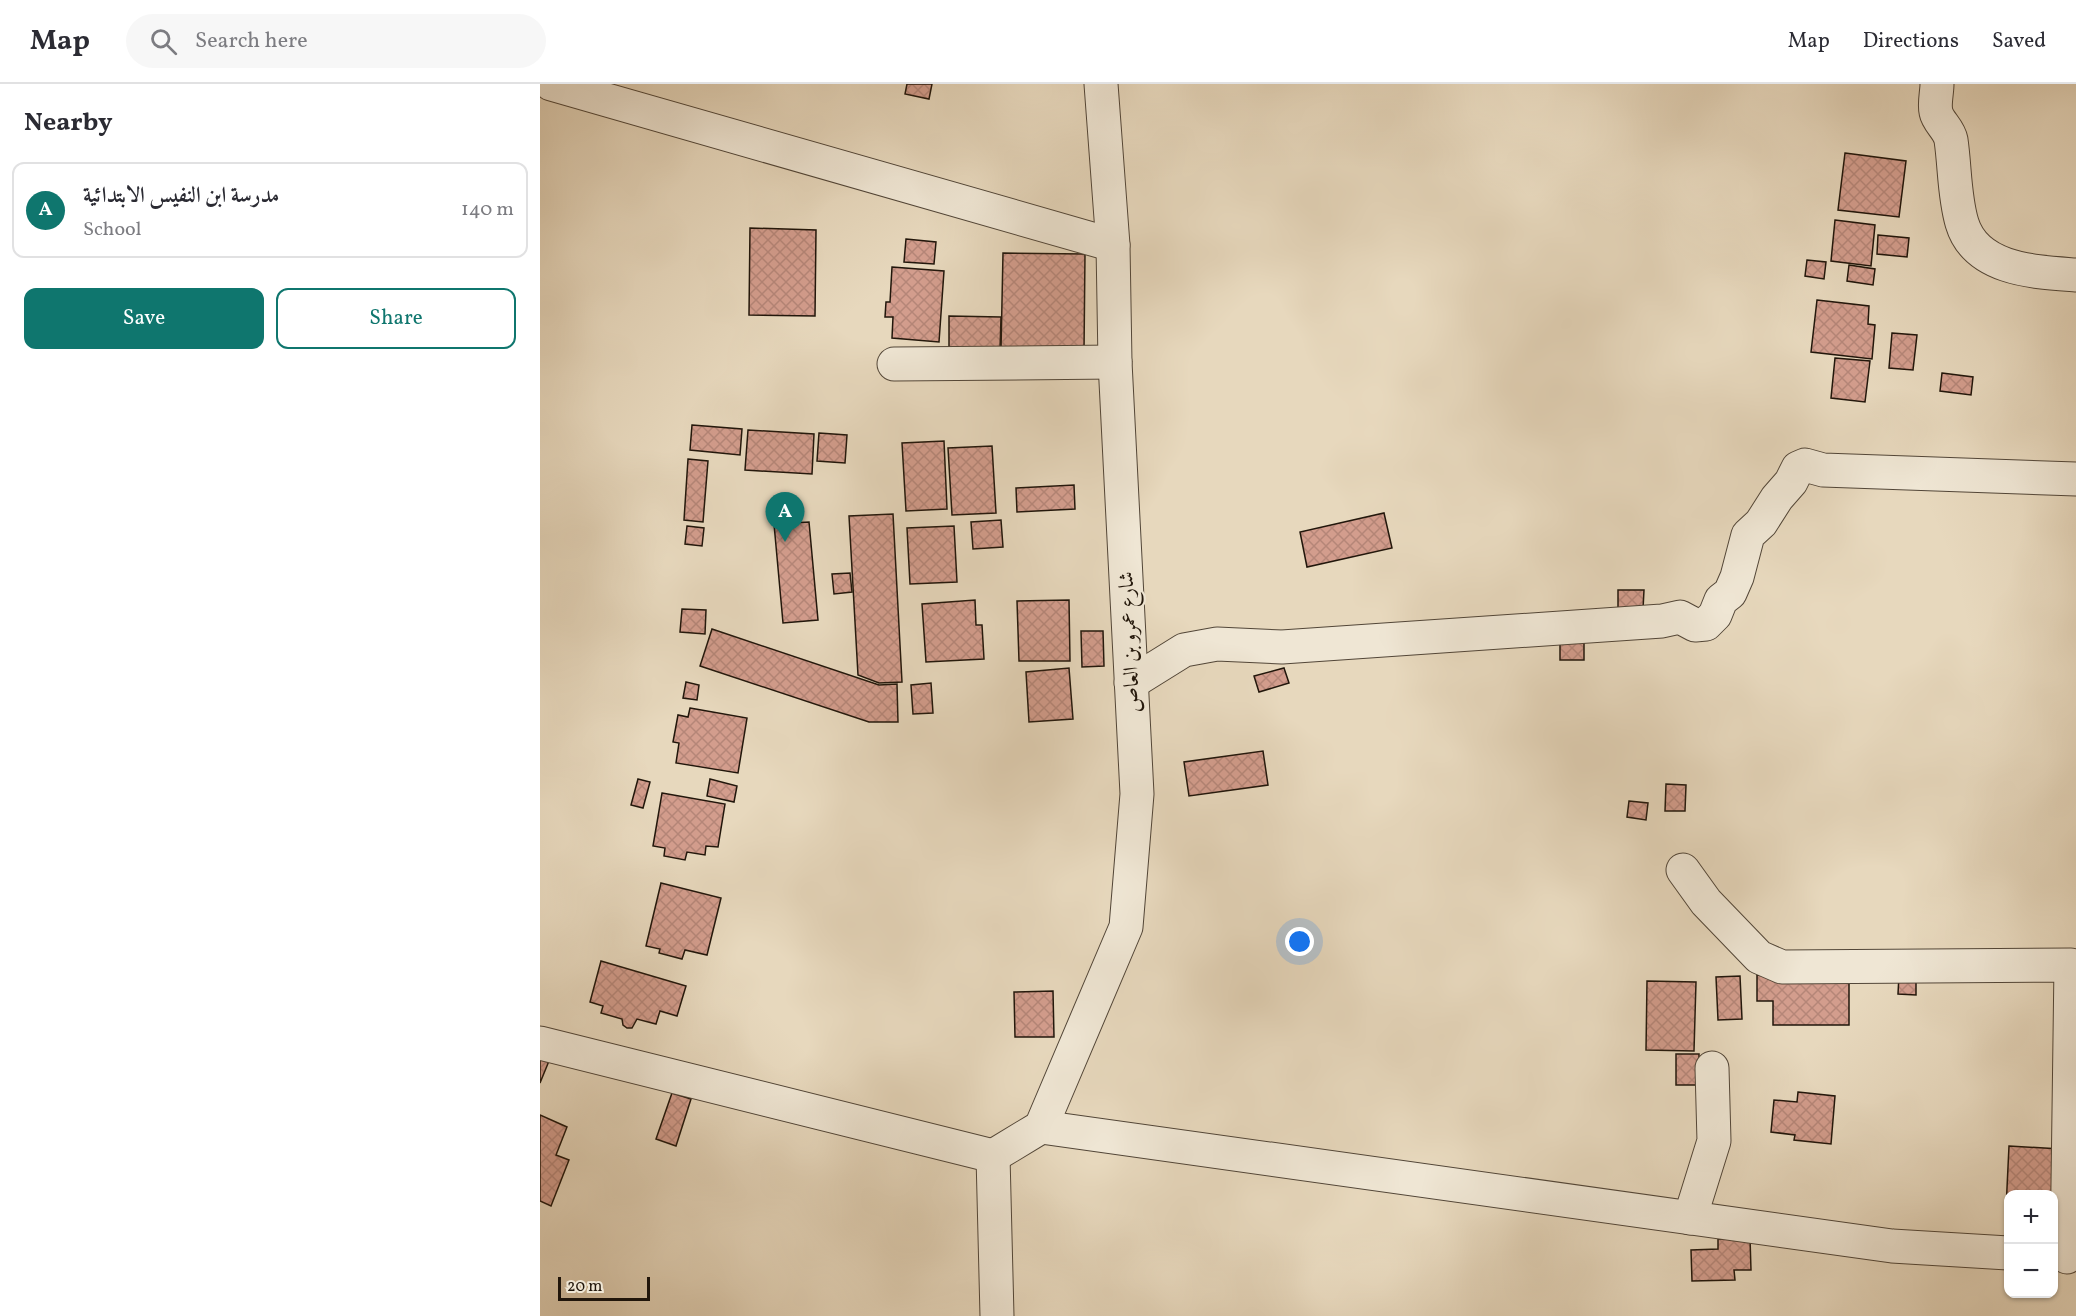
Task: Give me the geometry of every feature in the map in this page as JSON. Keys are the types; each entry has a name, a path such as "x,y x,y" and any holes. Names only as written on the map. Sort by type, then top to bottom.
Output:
{"street":[{"path":"551,84 1113,245"},
{"name":"شارع عمرو بن العاص","path":"1041,1126 1126,927 1137,794 1115,362 1113,245 1101,84"},
{"path":"1938,84 1936,112 1951,136 1962,224 1970,239 1983,254 2002,264 2044,273 2076,275"},
{"path":"894,364 1115,362"},
{"path":"1131,683 1184,650 1217,644 1282,647 1662,621 1680,617 1695,625 1706,624 1715,615 1721,600 1730,593 1737,578 1748,535 1761,523 1777,498 1791,482 1798,468 1805,465 1823,470 2076,478"},
{"path":"1683,870 1706,902 1759,957 1782,967 2071,966 2065,1257"},
{"path":"540,1043 993,1156 1041,1126 1892,1246 2004,1253"},
{"path":"1690,1218 1714,1141 1712,1068"},
{"path":"993,1156 997,1316"}],"building":[{"path":"907,84 932,84 929,99 905,94"},
{"path":"1845,153 1906,161 1899,217 1838,210"},
{"path":"1835,220 1875,225 1871,266 1831,261"},
{"path":"750,228 816,230 815,316 749,315"},
{"path":"1878,235 1909,238 1907,257 1877,254"},
{"path":"906,239 936,242 934,264 904,262"},
{"path":"1003,253 1085,254 1084,352 1001,350"},
{"path":"1807,260 1826,262 1824,279 1805,276"},
{"path":"1849,265 1875,269 1873,285 1847,281"},
{"path":"892,267 944,271 939,342 892,338 893,317 885,317 886,302 890,302"},
{"path":"1817,300 1869,306 1868,324 1875,325 1872,359 1811,352"},
{"path":"949,316 1001,317 1000,350 949,348"},
{"path":"1892,333 1917,335 1913,370 1889,368"},
{"path":"1835,358 1870,361 1865,402 1831,398"},
{"path":"1942,373 1973,377 1971,395 1940,391"},
{"path":"692,425 742,429 740,455 690,450"},
{"path":"748,430 814,434 812,474 745,470"},
{"path":"819,433 847,435 845,463 817,461"},
{"path":"944,441 947,509 906,511 902,443"},
{"path":"992,446 996,513 952,515 948,448"},
{"path":"688,459 708,461 703,522 684,520"},
{"path":"1074,485 1075,509 1017,512 1016,488"},
{"path":"1384,513 1392,548 1307,567 1300,532"},
{"path":"893,514 902,682 879,683 858,675 849,516"},
{"path":"1001,520 1003,547 973,549 971,522"},
{"path":"809,522 818,620 783,623 774,524"},
{"path":"687,526 704,528 702,546 685,544"},
{"path":"954,526 957,582 910,584 907,528"},
{"path":"850,573 852,592 834,594 832,574"},
{"path":"1618,590 1644,590 1643,609 1618,609"},
{"path":"975,600 976,625 982,625 984,659 926,662 922,604"},
{"path":"1069,600 1070,661 1019,661 1017,601"},
{"path":"682,609 706,610 705,634 680,632"},
{"path":"712,629 879,685 897,684 898,722 869,722 700,666"},
{"path":"1081,631 1103,631 1104,666 1082,667"},
{"path":"1560,640 1584,640 1584,660 1560,660"},
{"path":"1069,668 1073,719 1029,722 1026,672"},
{"path":"1284,668 1289,683 1259,692 1254,676"},
{"path":"686,682 699,685 697,700 683,698"},
{"path":"931,683 933,713 913,714 911,685"},
{"path":"690,708 747,718 738,773 676,763 679,743 673,742 678,715 688,717"},
{"path":"1263,751 1268,785 1189,796 1184,762"},
{"path":"638,779 650,782 643,808 631,805"},
{"path":"710,779 737,786 734,802 707,796"},
{"path":"1666,784 1686,785 1685,811 1665,811"},
{"path":"662,793 725,804 718,847 706,846 705,855 687,852 685,860 664,856 665,848 653,846"},
{"path":"1629,801 1648,803 1646,820 1627,817"},
{"path":"661,883 721,898 707,955 685,950 682,959 659,953 660,949 646,946"},
{"path":"601,961 686,986 677,1016 660,1011 656,1024 637,1019 632,1028 627,1028 623,1025 622,1019 601,1013 603,1006 590,1002"},
{"path":"1757,975 1849,976 1849,1025 1773,1025 1773,1001 1757,1001"},
{"path":"1899,975 1916,975 1916,995 1898,994"},
{"path":"1740,976 1742,1019 1718,1020 1716,977"},
{"path":"1647,981 1696,982 1694,1051 1646,1050"},
{"path":"1053,991 1054,1037 1015,1037 1014,992"},
{"path":"1676,1054 1699,1054 1699,1085 1676,1085"},
{"path":"540,1057 549,1061 540,1083"},
{"path":"1798,1092 1835,1096 1831,1144 1794,1140 1795,1135 1771,1132 1774,1100 1797,1102"},
{"path":"672,1093 691,1099 676,1146 656,1139"},
{"path":"540,1115 567,1127 556,1155 569,1160 551,1206 540,1201"},
{"path":"2009,1146 2060,1149 2055,1190 2007,1190"},
{"path":"1750,1238 1751,1270 1734,1270 1735,1280 1692,1281 1691,1250 1718,1249 1718,1239"}],"place":[{"name":"مدرسة ابن النفيس الابتدائية","path":"785,542"}]}
